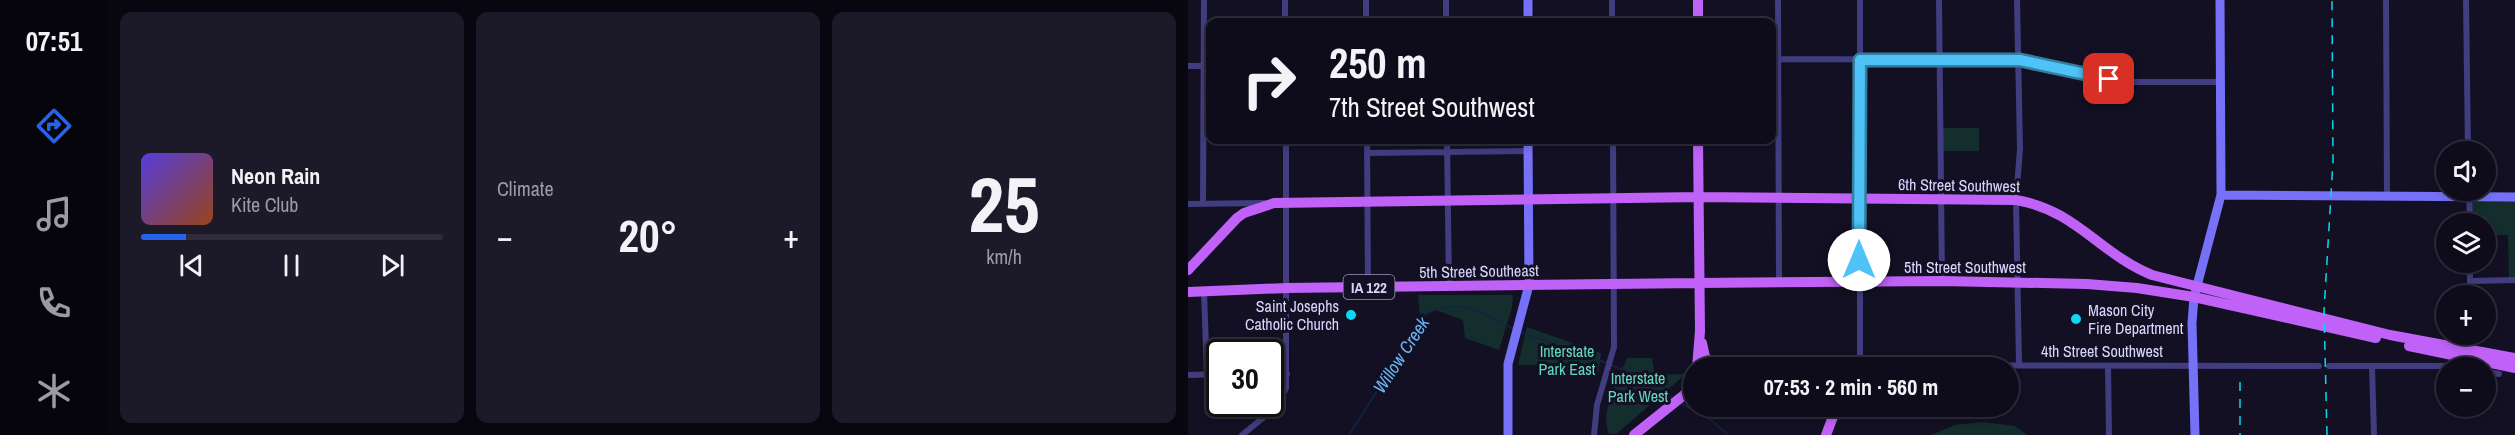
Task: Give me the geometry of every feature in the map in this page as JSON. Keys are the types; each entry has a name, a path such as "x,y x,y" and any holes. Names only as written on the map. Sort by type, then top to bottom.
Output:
{"main road":[{"path":"1528,0 1528,18"},
{"path":"1698,0 1698,18"},
{"path":"2195,435 2193,366 2195,291 2221,195 2220,0"},
{"path":"1508,435 1508,364 1528,285 1528,144"},
{"path":"1698,144 1700,331 1698,357"},
{"path":"2221,195 2436,195"},
{"path":"2496,196 2515,197"},
{"name":"6th Street Southwest","path":"1274,203 1698,197 2016,200 2034,203 2067,218 2133,268 2195,291"},
{"path":"1188,270 1236,218 1274,203"},
{"name":"5th Street Southwest","path":"1698,283 2017,282 2195,291"},
{"name":"5th Street Southeast","path":"1188,292 1287,288 1698,283"},
{"path":"2195,291 2390,335 2515,358"},
{"path":"2195,291 2318,327 2515,368"},
{"path":"1700,331 1705,357"},
{"path":"1634,435 1683,396"},
{"path":"1826,435 1832,417"}],"street":[{"path":"1204,0 1206,33"},
{"path":"1285,0 1285,18"},
{"path":"1366,0 1366,18"},
{"path":"1446,0 1446,18"},
{"path":"1612,0 1612,18"},
{"path":"1776,39 1778,0"},
{"path":"1860,0 1860,357"},
{"path":"1939,0 1942,281"},
{"path":"2018,0 2020,149 2016,200 2019,357"},
{"path":"2386,0 2387,196"},
{"path":"2466,0 2469,141"},
{"path":"1776,58 2020,60 2133,82 2220,82"},
{"path":"1188,66 1206,66"},
{"path":"1776,105 1779,282"},
{"path":"1203,204 1206,121"},
{"path":"1242,435 1275,408 1282,399 1287,374 1286,144"},
{"path":"1367,144 1368,287"},
{"path":"1447,144 1449,286"},
{"path":"1595,434 1597,405 1614,355 1613,144"},
{"path":"1367,153 1528,151"},
{"path":"1188,204 1274,203"},
{"path":"2470,273 2470,285"},
{"path":"2470,281 2515,280"},
{"path":"1204,292 1206,347"},
{"name":"4th Street Southwest","path":"2019,365 2319,366"},
{"path":"2108,366 2109,435"},
{"path":"2329,366 2436,366"},
{"path":"2372,366 2374,435"},
{"path":"1188,375 1206,375"}],"green space":[{"path":"1941,128 1979,128 1979,151 1941,151"},
{"path":"2496,197 2515,197 2515,280 2509,281 2508,235 2496,235 2496,213 2470,213 2469,201 2496,201"},
{"path":"1418,295 1513,295 1512,307 1499,350 1465,338 1463,320 1436,310 1420,317"},
{"name":"Interstate Park East","path":"1527,327 1601,353 1598,376 1551,377 1551,365 1518,365"},
{"name":"Interstate Park West","path":"1627,358 1652,358 1655,375 1683,374 1683,377 1616,434 1609,434 1606,416 1615,385"},
{"path":"1983,422 2015,426 2027,435 1931,435 1955,425"}],"waterway":[{"name":"Willow Creek","path":"1349,435 1427,313 1451,306 1462,307 1472,309 1514,329"},
{"name":"Willow Creek","path":"1521,332 1607,363"},
{"name":"Willow Creek","path":"1611,365 1631,373 1672,398"},
{"name":"Willow Creek","path":"1682,404 1711,420 1728,435"}],"railway":[{"path":"2327,435 2324,311 2333,161 2332,0"},
{"path":"2240,382 2240,435"}],"place":[{"name":"Saint Josephs Catholic Church","path":"1351,315"},
{"name":"Mason City Fire Department","path":"2076,319"}],"route":[{"path":"1859,260 1860,60 2020,60 2109,79"}]}
